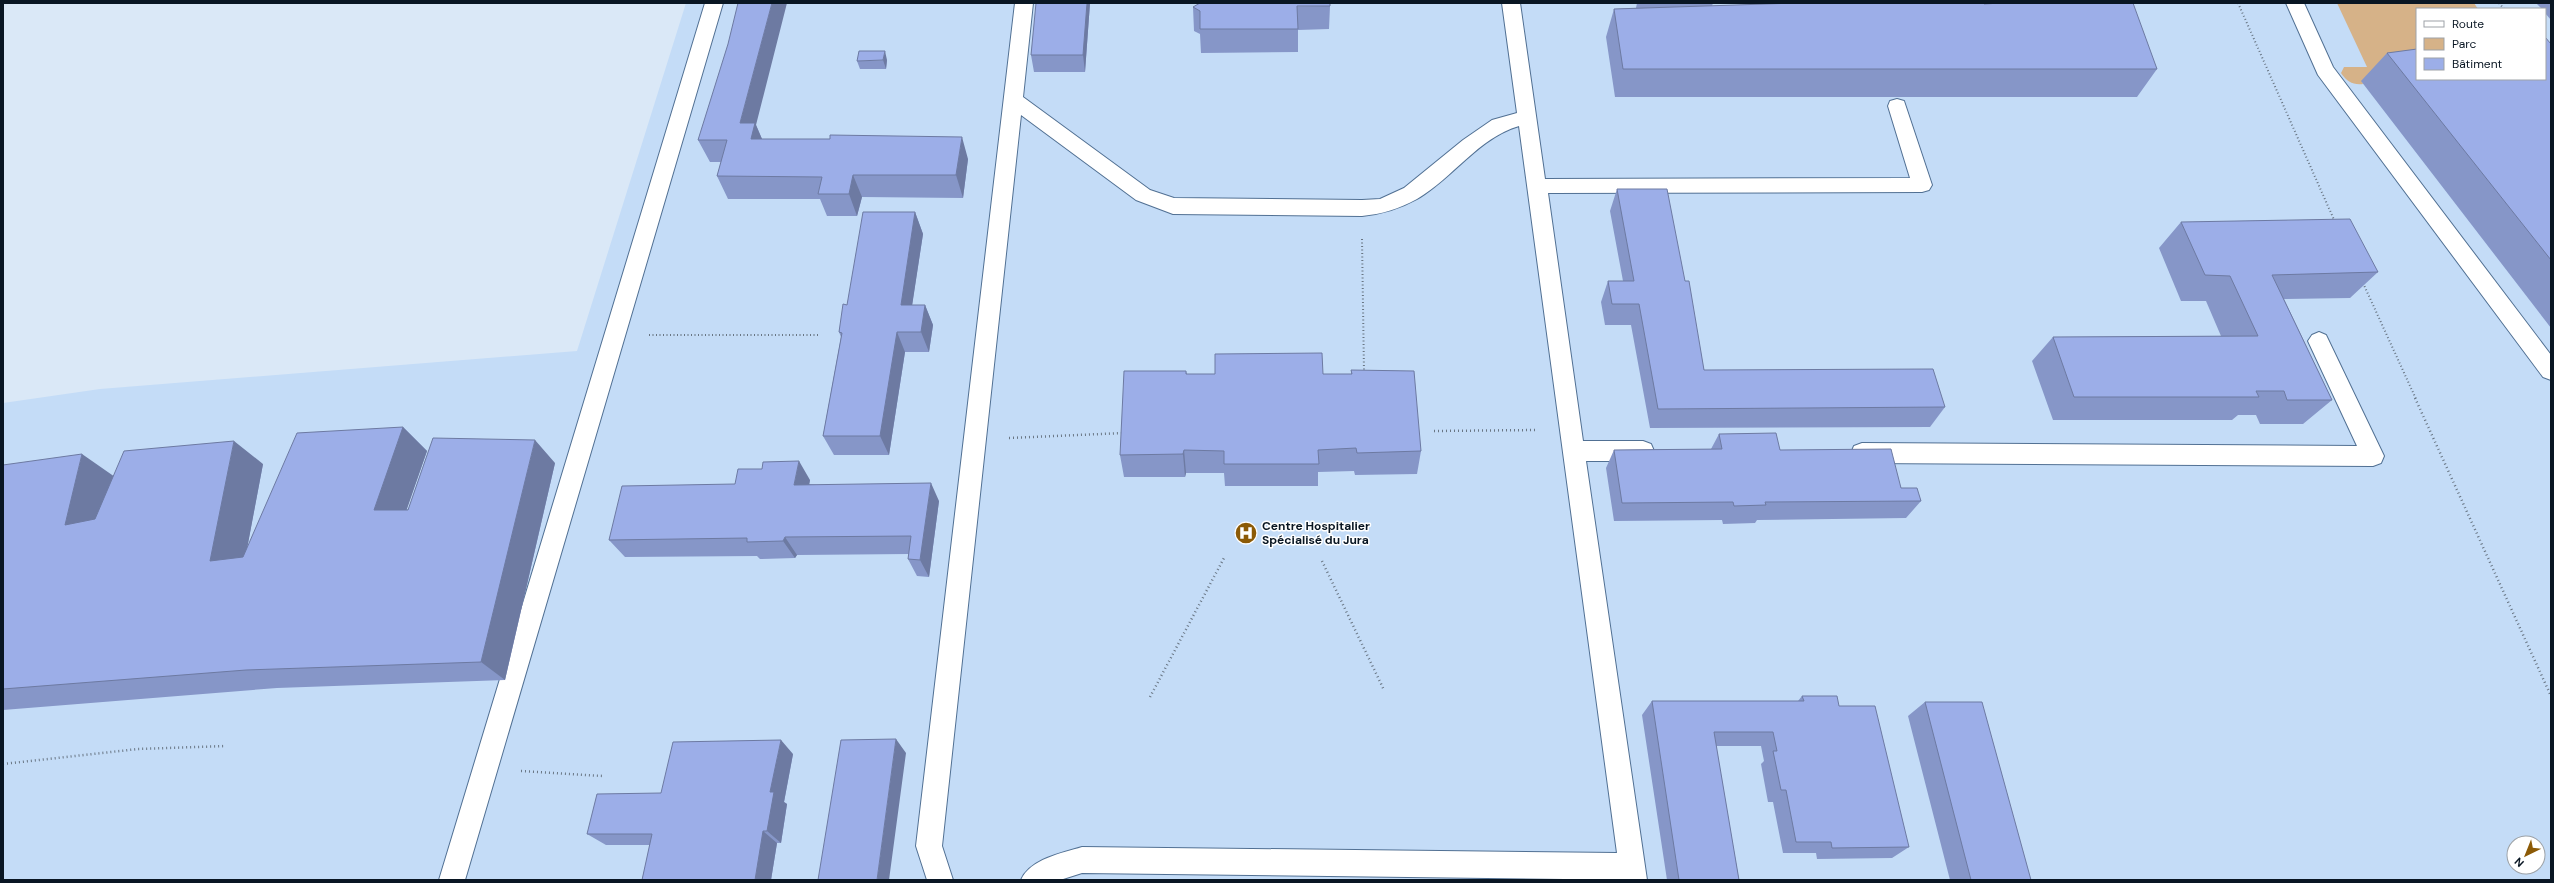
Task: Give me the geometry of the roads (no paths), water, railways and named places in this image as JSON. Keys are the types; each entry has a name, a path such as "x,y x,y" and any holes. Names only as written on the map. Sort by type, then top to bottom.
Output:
{"lane":[{"path":"452,880 714,3"},
{"path":"940,880 929,846 1024,3"},
{"path":"1044,876 1082,860 1633,873 1574,440 1535,186 1511,3"},
{"path":"2295,3 2325,70 2551,371"},
{"path":"1013,99 1143,195 1173,206 1362,208 1383,206 1411,193 1470,145 1499,125 1526,117"},
{"path":"1535,186 1922,186 1897,106"},
{"path":"1838,453 2373,456 2319,341"},
{"path":"1574,440 1662,451"}],"place":[{"name":"Centre Hospitalier Spécialisé du Jura","path":"1246,533"}]}
